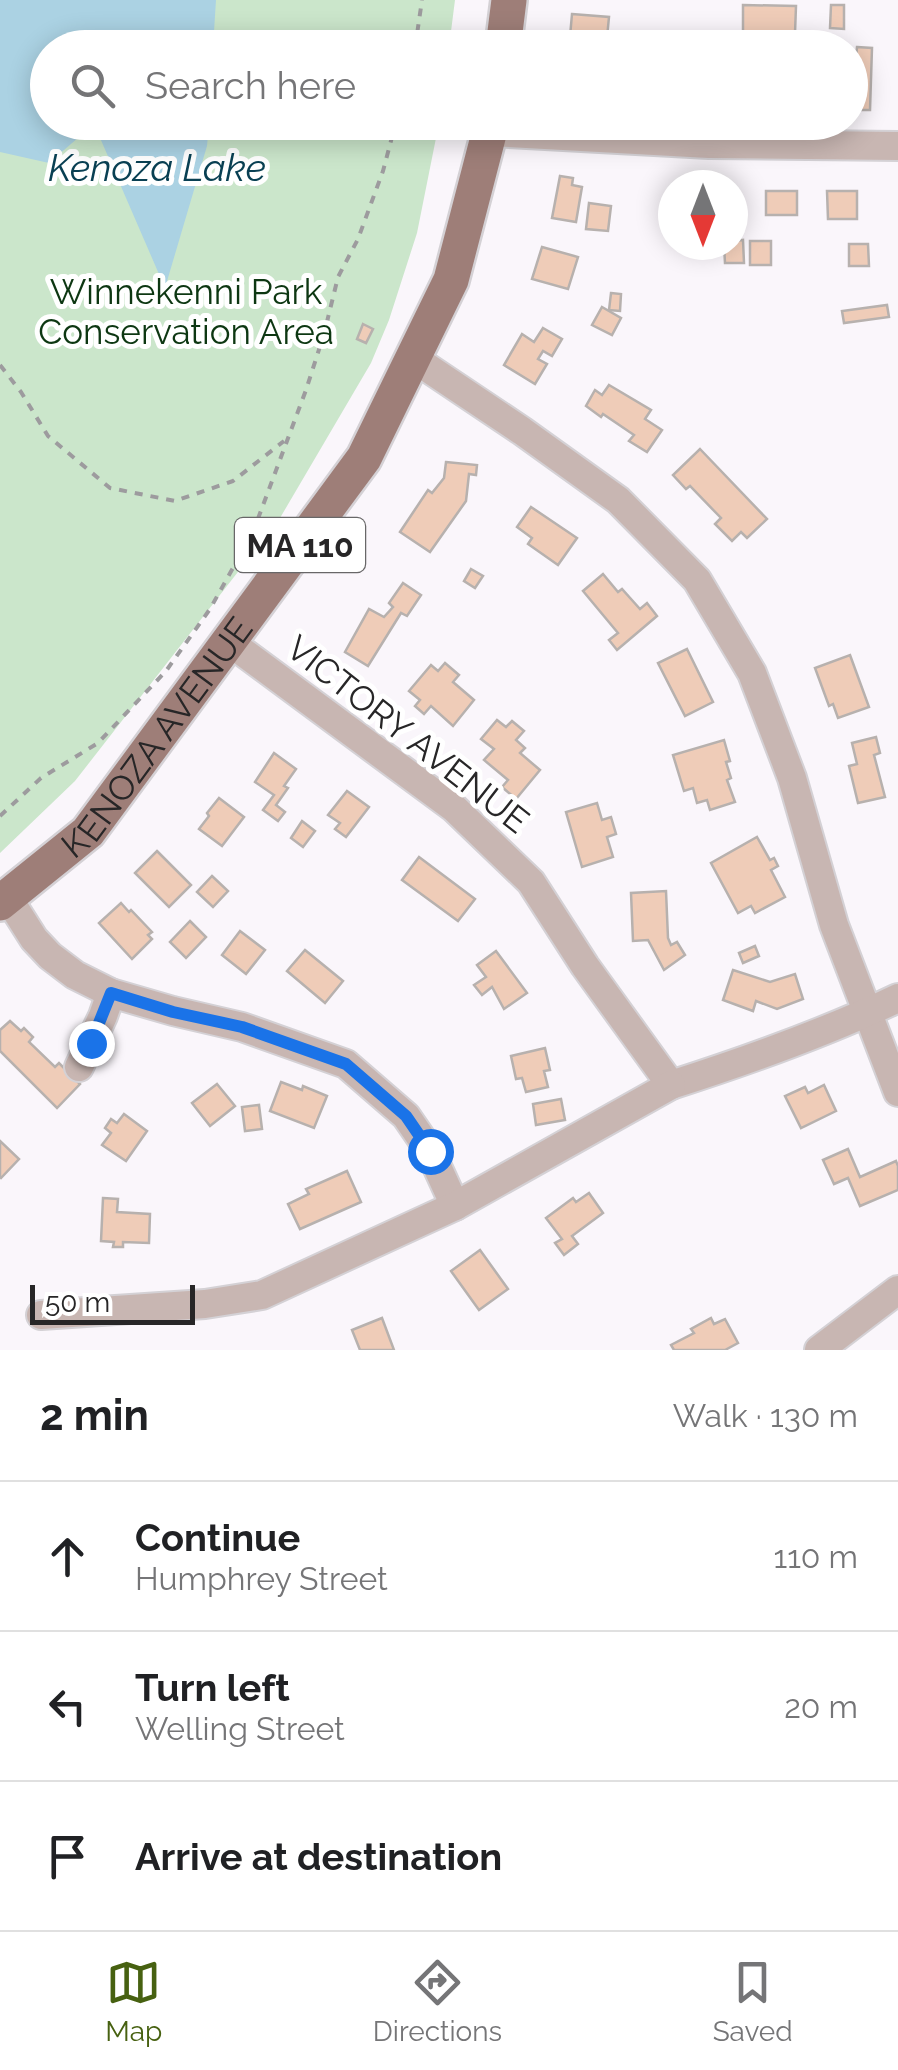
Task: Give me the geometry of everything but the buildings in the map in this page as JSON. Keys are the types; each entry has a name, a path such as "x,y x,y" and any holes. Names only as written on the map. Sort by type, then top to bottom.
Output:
{"main road":[{"path":"506,30 510,0"},
{"name":"KENOZA AVENUE","path":"4,900 88,832 364,458 451,280 488,140"}],"street":[{"path":"658,140 898,146"},
{"path":"413,358 618,500 696,580 752,673 792,778 834,925 898,1092"},
{"name":"VICTORY AVENUE","path":"228,641 454,808 532,882 585,966 672,1085"},
{"path":"4,900 34,939 75,976 111,993 242,1027 346,1064 406,1116 430,1151 454,1206"},
{"path":"79,1067 111,993"},
{"path":"41,1316 205,1304 262,1295 454,1206 672,1085 766,1054 898,998"},
{"path":"818,1350 898,1290"}],"path":[{"path":"418,30 422,0"},
{"path":"0,816 41,778 98,743 166,671 210,608 253,532 318,352 338,277 358,239 391,140"},
{"path":"0,365 22,392 48,436 110,488 176,501 234,481 288,438"}],"green space":[{"name":"Winnekenni Park Conservation Area","path":"0,0 455,0 451,30 30,30 30,140 436,140 417,233 389,320 371,363 280,518 75,781 0,853"}],"water":[{"name":"Kenoza Lake","path":"0,0 216,0 214,30 30,30 30,140 76,140 49,163 0,152"},
{"name":"Kenoza Lake","path":"101,140 208,140 165,288"}],"route":[{"path":"91,1043 111,993 242,1027 346,1064 406,1116 430,1151"}]}
